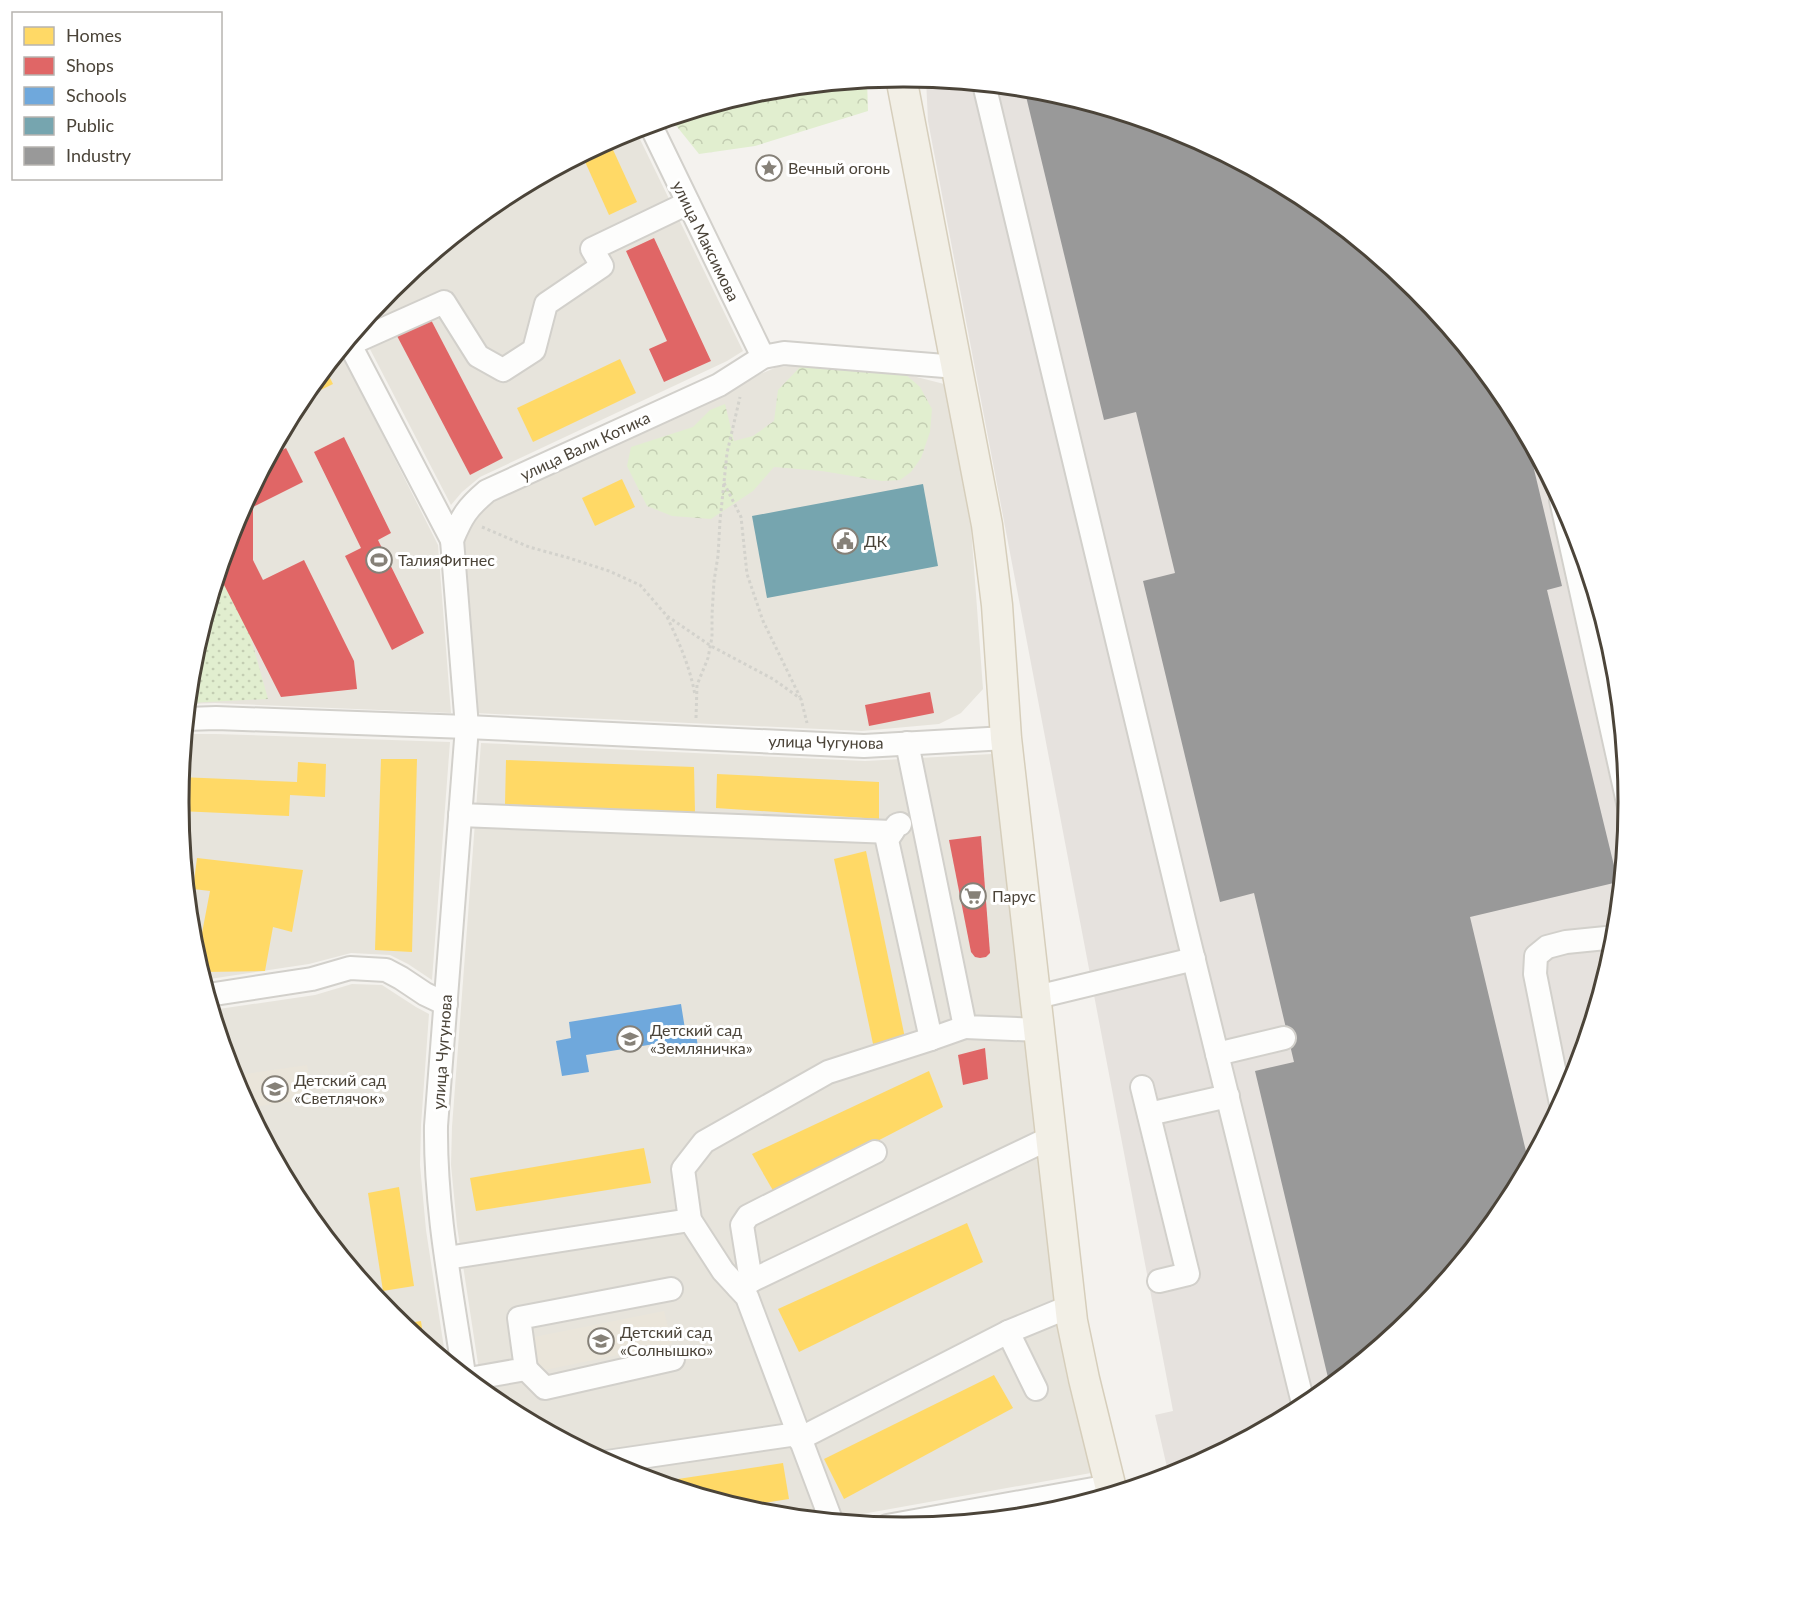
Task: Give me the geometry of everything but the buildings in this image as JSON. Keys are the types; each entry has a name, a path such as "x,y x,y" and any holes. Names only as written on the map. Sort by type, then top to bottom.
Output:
{"main road":[{"path":"903,87 987,525 997,605 1006,738 1071,1306 1084,1379 1110,1486"}],"street":[{"path":"986,92 1301,1397"},
{"name":"улица Максимова","path":"654,132 763,357"},
{"path":"361,337 444,302 478,356 503,370 534,350 546,303 602,266 592,249 688,203"},
{"path":"352,348 452,540"},
{"name":"улица Вали Котика","path":"452,540 461,517 487,491 719,385 763,357 784,353 957,367"},
{"name":"улица Чугунова","path":"452,540 467,727 436,1126 436,1165 462,1364"},
{"path":"1572,547 1617,751"},
{"name":"улица Чугунова","path":"194,719 467,727 864,746 1006,738"},
{"path":"907,743 965,1027"},
{"path":"460,815 892,832"},
{"path":"922,819 897,825 887,840 931,1039"},
{"path":"1557,1091 1535,974 1536,956 1547,947 1566,942 1605,938"},
{"path":"1037,997 1194,959"},
{"path":"215,994 312,979 350,968 386,970 446,1004"},
{"path":"745,1284 723,1271 690,1220 683,1169 704,1142 828,1072 965,1027 1040,1030"},
{"path":"1217,1054 1284,1038"},
{"path":"1142,1087 1188,1274 1158,1281"},
{"path":"1149,1114 1227,1096"},
{"path":"745,1284 1052,1137"},
{"path":"828,1513 747,1297 742,1225 748,1216 875,1152"},
{"path":"447,1258 690,1220"},
{"path":"671,1289 519,1318 526,1369 545,1388 673,1359"},
{"path":"623,1460 798,1436 1008,1332 1071,1306"},
{"path":"1008,1332 1036,1389"},
{"path":"479,1377 526,1369"},
{"path":"957,1514 1091,1492"}],"path":[{"path":"695,738 697,685 711,646 714,581 727,453 743,384 737,373"},
{"path":"724,483 741,517 747,574 763,621 801,699 809,728 809,743"},
{"path":"461,517 529,547 609,571 640,585 668,616 711,646 773,679 801,699"},
{"path":"668,616 684,654 696,703"}],"shaded area":[{"path":"926,88 997,93 1089,111 1177,141 1220,161 1301,207 1339,235 1360,252 1451,343 1498,405 1523,445 1545,486 1581,572 1605,663 1617,755 1618,802 1617,849 1605,941 1581,1032 1545,1118 1523,1160 1471,1237 1409,1308 1375,1340 1301,1397 1220,1443 1167,1467 1155,1415 1173,1411 928,121"},
{"path":"639,138 743,351 727,361 480,477 451,505 363,335 398,296 432,264 506,207 587,161"},
{"path":"344,358 438,545 451,713 196,704 202,663 226,572 262,486 284,444"},
{"path":"802,365 901,373 944,384 971,527 983,689 961,713 939,724 862,731 475,713 464,561 465,533 480,512 495,501 760,374 777,367"},
{"path":"192,734 450,742 432,980 390,955 351,953 309,964 211,979 202,941 190,849 189,802"},
{"path":"481,743 865,761 992,754 1057,1323 1068,1382 1091,1473 857,1515 810,1511 718,1493 674,1479 630,1463 546,1421 480,1378 457,1226 451,1165"},
{"path":"352,984 382,985 429,1014 420,1165 426,1230 444,1350 398,1308 366,1273 309,1199 262,1118 243,1076 219,1009 315,995"},
{"name":"Детский сад «Светлячок»","path":"307,1065 313,1098 257,1107 242,1074"},
{"name":"Детский сад «Солнышко»","path":"664,1311 672,1344 535,1372 529,1338"}],"green space":[{"path":"867,89 868,111 755,146 699,154 675,125 718,111 764,101 810,93"},
{"path":"802,365 905,374 920,387 932,409 930,432 921,458 911,472 900,480 882,481 822,471 774,467 753,491 711,519 672,516 647,506 627,466 631,447 693,427 710,410 725,404 734,441 753,436 774,421 778,390"},
{"path":"230,562 268,699 196,703 202,663 213,617"}],"place":[{"name":"Вечный огонь","path":"769,168"},
{"name":"ДК","path":"845,541"},
{"name":"ТалияФитнес","path":"379,560"},
{"name":"Парус","path":"973,896"},
{"name":"Детский сад «Земляничка»","path":"630,1039"},
{"name":"Детский сад «Светлячок»","path":"275,1089"},
{"name":"Детский сад «Солнышко»","path":"601,1341"}]}
